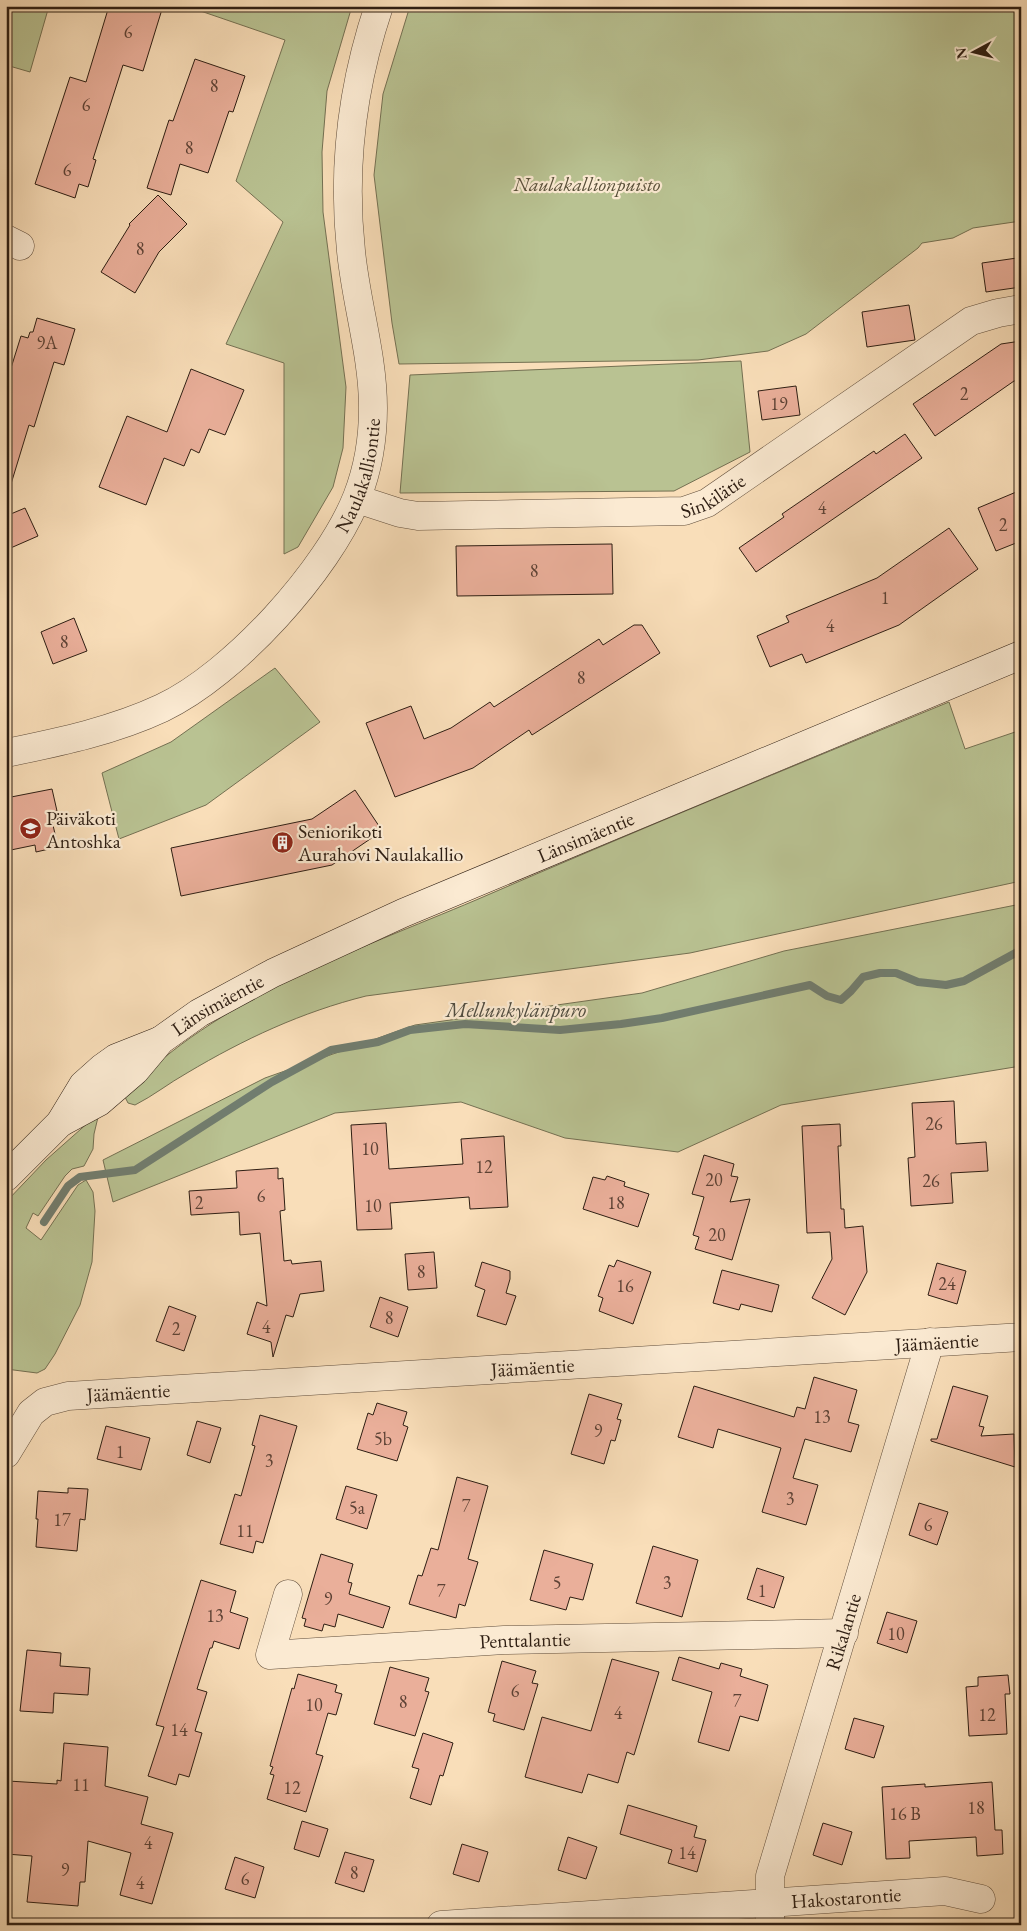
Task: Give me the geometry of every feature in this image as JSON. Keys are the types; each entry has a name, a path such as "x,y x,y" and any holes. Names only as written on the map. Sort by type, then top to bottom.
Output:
{"street":[{"name":"Naulakalliontie","path":"6,753 58,743 120,725 164,707 205,682 244,650 302,586 337,537 357,498 367,463 373,407 366,342 351,253 347,177 353,104 360,68 379,6"},
{"name":"Sinkilätie","path":"357,498 400,514 418,516 684,511 707,503 971,321 1021,309"},
{"name":"Länsimäentie","path":"6,1177 60,1123 99,1102 135,1071 160,1040 199,1012 273,973 403,913 1021,655"},
{"name":"Jäämäentie","path":"6,1454 31,1413 45,1402 68,1396 1021,1337"},
{"name":"Rikalantie","path":"769,1914 770,1876 930,1342"},
{"name":"Penttalantie","path":"288,1594 270,1655 504,1640 844,1633"},
{"name":"Hakostarontie","path":"441,1925 769,1914 945,1891 981,1899"}],"green space":[{"path":"6,6 49,6 30,72 6,65"},
{"path":"186,6 352,6 327,91 322,152 323,212 346,387 343,448 333,487 298,547 284,554 284,363 226,344 283,222 236,181 285,40"},
{"name":"Naulakallionpuisto","path":"410,6 1021,6 1021,221 973,228 953,238 922,243 806,334 768,351 698,360 399,364 392,323 374,175 383,94"},
{"path":"741,361 750,452 674,491 400,493 410,375"},
{"path":"275,668 320,722 206,805 119,839 102,773 171,742"},
{"path":"949,702 965,749 1021,730 1021,881 690,953 366,996 296,1018 252,1038 180,1077 135,1105 128,1103 124,1095 160,1061 201,1031 244,1004 289,980 383,938"},
{"path":"1021,904 1021,1066 781,1105 678,1152 565,1138 461,1102 335,1113 113,1202 103,1160 265,1078 415,1025 642,993 784,951"},
{"path":"99,1113 93,1149 84,1166 72,1169 65,1176 38,1216 33,1213 26,1228 41,1240 78,1185 86,1180 93,1192 95,1211 92,1262 80,1305 55,1354 45,1369 37,1373 6,1369 6,1202 46,1160"}],"building":[{"path":"109,6 163,6 143,71 123,65 93,159 96,160 88,187 79,184 75,198 35,184 70,77 86,82"},
{"path":"195,59 245,76 233,112 229,111 208,173 180,164 171,195 147,188 169,120 173,121"},
{"path":"158,195 187,224 159,252 135,293 101,272 129,224"},
{"path":"1017,258 1021,287 986,292 982,263"},
{"path":"909,305 915,340 867,347 862,312"},
{"path":"37,318 75,329 64,365 54,362 34,427 29,425 11,484 6,483 6,384 21,336 28,338 30,332 33,332"},
{"path":"1021,341 1021,380 1014,381 935,436 913,404 1001,344"},
{"path":"191,369 244,390 225,435 209,429 199,453 191,449 184,466 164,458 146,505 99,487 127,416 167,432"},
{"path":"796,386 800,415 762,420 758,391"},
{"path":"905,434 922,458 756,572 739,548 784,517 782,514 874,451 876,454"},
{"path":"1021,490 1021,541 996,551 978,508"},
{"path":"25,508 38,536 6,550 6,516"},
{"path":"949,528 978,569 899,625 806,663 802,654 770,667 757,636 789,622 786,616 877,578"},
{"path":"612,544 613,594 457,596 456,546"},
{"path":"74,618 87,651 53,664 41,632"},
{"path":"634,625 642,625 660,653 532,735 529,730 473,768 395,797 366,723 411,706 424,739 451,728 490,702 494,707 599,639 603,645"},
{"name":"Päiväkoti Antoshka","path":"52,789 57,811 50,812 58,847 36,852 35,845 6,851 6,798"},
{"name":"Seniorikoti Aurahovi Naulakallio","path":"355,790 379,826 379,833 332,865 181,896 171,848 312,819"},
{"path":"954,1101 956,1144 986,1142 988,1171 951,1173 953,1203 911,1206 908,1158 915,1157 912,1103"},
{"path":"386,1123 389,1169 463,1164 461,1139 504,1136 508,1207 470,1209 469,1197 390,1203 392,1229 357,1230 351,1125"},
{"path":"840,1124 841,1146 838,1146 841,1209 844,1209 845,1228 863,1226 867,1272 845,1315 812,1298 832,1259 830,1232 807,1233 802,1126"},
{"path":"704,1155 734,1164 731,1176 738,1177 730,1202 750,1199 732,1260 695,1249 699,1237 693,1235 704,1197 692,1194"},
{"path":"278,1168 278,1179 283,1178 285,1210 280,1211 284,1261 291,1260 292,1264 321,1261 324,1291 300,1294 293,1317 286,1315 273,1357 271,1342 247,1334 257,1302 267,1306 260,1233 240,1235 239,1212 191,1215 189,1191 237,1188 236,1171"},
{"path":"607,1176 625,1182 624,1186 649,1194 638,1227 583,1209 593,1177 605,1180"},
{"path":"434,1252 437,1288 408,1290 405,1254"},
{"path":"617,1260 651,1272 633,1324 599,1311 603,1298 598,1296 609,1265 614,1267"},
{"path":"482,1262 510,1271 506,1293 516,1296 506,1325 477,1316 485,1290 475,1286"},
{"path":"937,1263 966,1271 957,1304 928,1295"},
{"path":"722,1270 779,1285 772,1312 741,1304 739,1310 713,1303"},
{"path":"380,1297 408,1307 398,1337 370,1327"},
{"path":"169,1306 196,1316 184,1351 156,1341"},
{"path":"814,1377 857,1390 848,1422 859,1425 851,1452 805,1439 793,1478 818,1485 806,1525 762,1512 781,1448 718,1429 713,1448 678,1437 694,1386 794,1417 797,1407 805,1409"},
{"path":"953,1386 988,1396 979,1426 984,1427 981,1436 1014,1434 1015,1467 931,1441 931,1439 937,1439"},
{"path":"589,1394 622,1404 617,1419 621,1420 615,1441 611,1440 604,1464 571,1454"},
{"path":"377,1403 407,1412 403,1425 408,1427 397,1461 357,1449 368,1413 373,1415"},
{"path":"260,1415 297,1426 263,1543 256,1541 253,1553 220,1544 235,1494 241,1496 255,1446 252,1445"},
{"path":"197,1421 221,1428 210,1463 187,1455"},
{"path":"106,1426 150,1438 141,1470 97,1459"},
{"path":"457,1477 488,1486 468,1559 478,1562 465,1606 459,1604 456,1618 409,1604 418,1575 422,1576 431,1548 438,1550"},
{"path":"346,1486 377,1495 367,1529 336,1519"},
{"path":"68,1488 88,1489 85,1520 80,1519 77,1551 36,1547 38,1491 68,1493"},
{"path":"919,1503 948,1512 937,1545 909,1535"},
{"path":"653,1546 698,1560 682,1617 636,1603"},
{"path":"544,1550 593,1564 583,1600 570,1597 566,1610 530,1600"},
{"path":"321,1554 353,1564 348,1582 352,1583 349,1594 390,1607 383,1628 338,1614 335,1627 324,1624 322,1631 304,1626 306,1619 302,1618"},
{"path":"757,1568 784,1577 774,1608 747,1599"},
{"path":"201,1580 236,1591 230,1612 248,1618 239,1649 214,1641 212,1648 210,1648 197,1689 207,1692 195,1731 202,1733 189,1777 179,1774 176,1785 148,1776 164,1727 156,1725"},
{"path":"887,1612 917,1621 907,1653 877,1643"},
{"path":"27,1650 61,1653 60,1666 90,1668 88,1695 54,1693 53,1713 20,1711"},
{"path":"679,1657 719,1669 721,1663 742,1669 740,1676 768,1685 758,1721 740,1716 729,1751 698,1742 712,1692 672,1680"},
{"path":"612,1659 659,1672 634,1755 627,1752 618,1783 588,1774 582,1793 525,1777 542,1717 591,1731"},
{"path":"502,1661 536,1671 532,1683 538,1684 524,1730 493,1721 495,1714 488,1712"},
{"path":"390,1667 429,1678 425,1691 429,1692 415,1736 374,1724"},
{"path":"298,1674 337,1685 335,1692 342,1694 336,1715 328,1713 316,1754 323,1756 306,1812 267,1799 274,1775 270,1774 273,1767 270,1766 292,1688 294,1689"},
{"path":"1008,1675 1010,1694 1005,1694 1007,1734 969,1736 966,1687 978,1686 978,1677"},
{"path":"854,1718 884,1726 874,1758 845,1749"},
{"path":"423,1733 453,1743 443,1776 440,1775 431,1805 410,1798 419,1769 412,1767"},
{"path":"64,1743 108,1747 105,1786 148,1797 141,1824 173,1833 152,1904 120,1895 131,1853 88,1841 85,1882 80,1882 78,1906 27,1902 32,1856 6,1854 8,1781 57,1784 57,1780 61,1781"},
{"path":"992,1782 995,1830 1002,1830 1003,1854 977,1856 976,1837 909,1841 910,1858 886,1859 882,1787 925,1784 925,1787"},
{"path":"628,1805 697,1826 694,1837 706,1840 697,1872 668,1863 672,1850 620,1834"},
{"path":"302,1821 328,1829 319,1857 294,1849"},
{"path":"823,1823 852,1832 842,1865 813,1855"},
{"path":"568,1837 597,1847 586,1879 558,1870"},
{"path":"462,1844 488,1852 479,1882 453,1874"},
{"path":"345,1852 374,1860 364,1892 335,1883"},
{"path":"235,1857 264,1867 255,1898 225,1889"}],"waterway":[{"name":"Mellunkylänpuro","path":"44,1222 68,1186 80,1177 135,1170 272,1082 331,1050 378,1042 410,1030 465,1024 560,1030 621,1024 662,1018 810,985 827,996 841,1000 863,977 880,973 896,973 918,982 946,985 964,981 1021,950"}],"place":[{"name":"Päiväkoti Antoshka","path":"30,829"},
{"name":"Seniorikoti Aurahovi Naulakallio","path":"282,843"}]}
